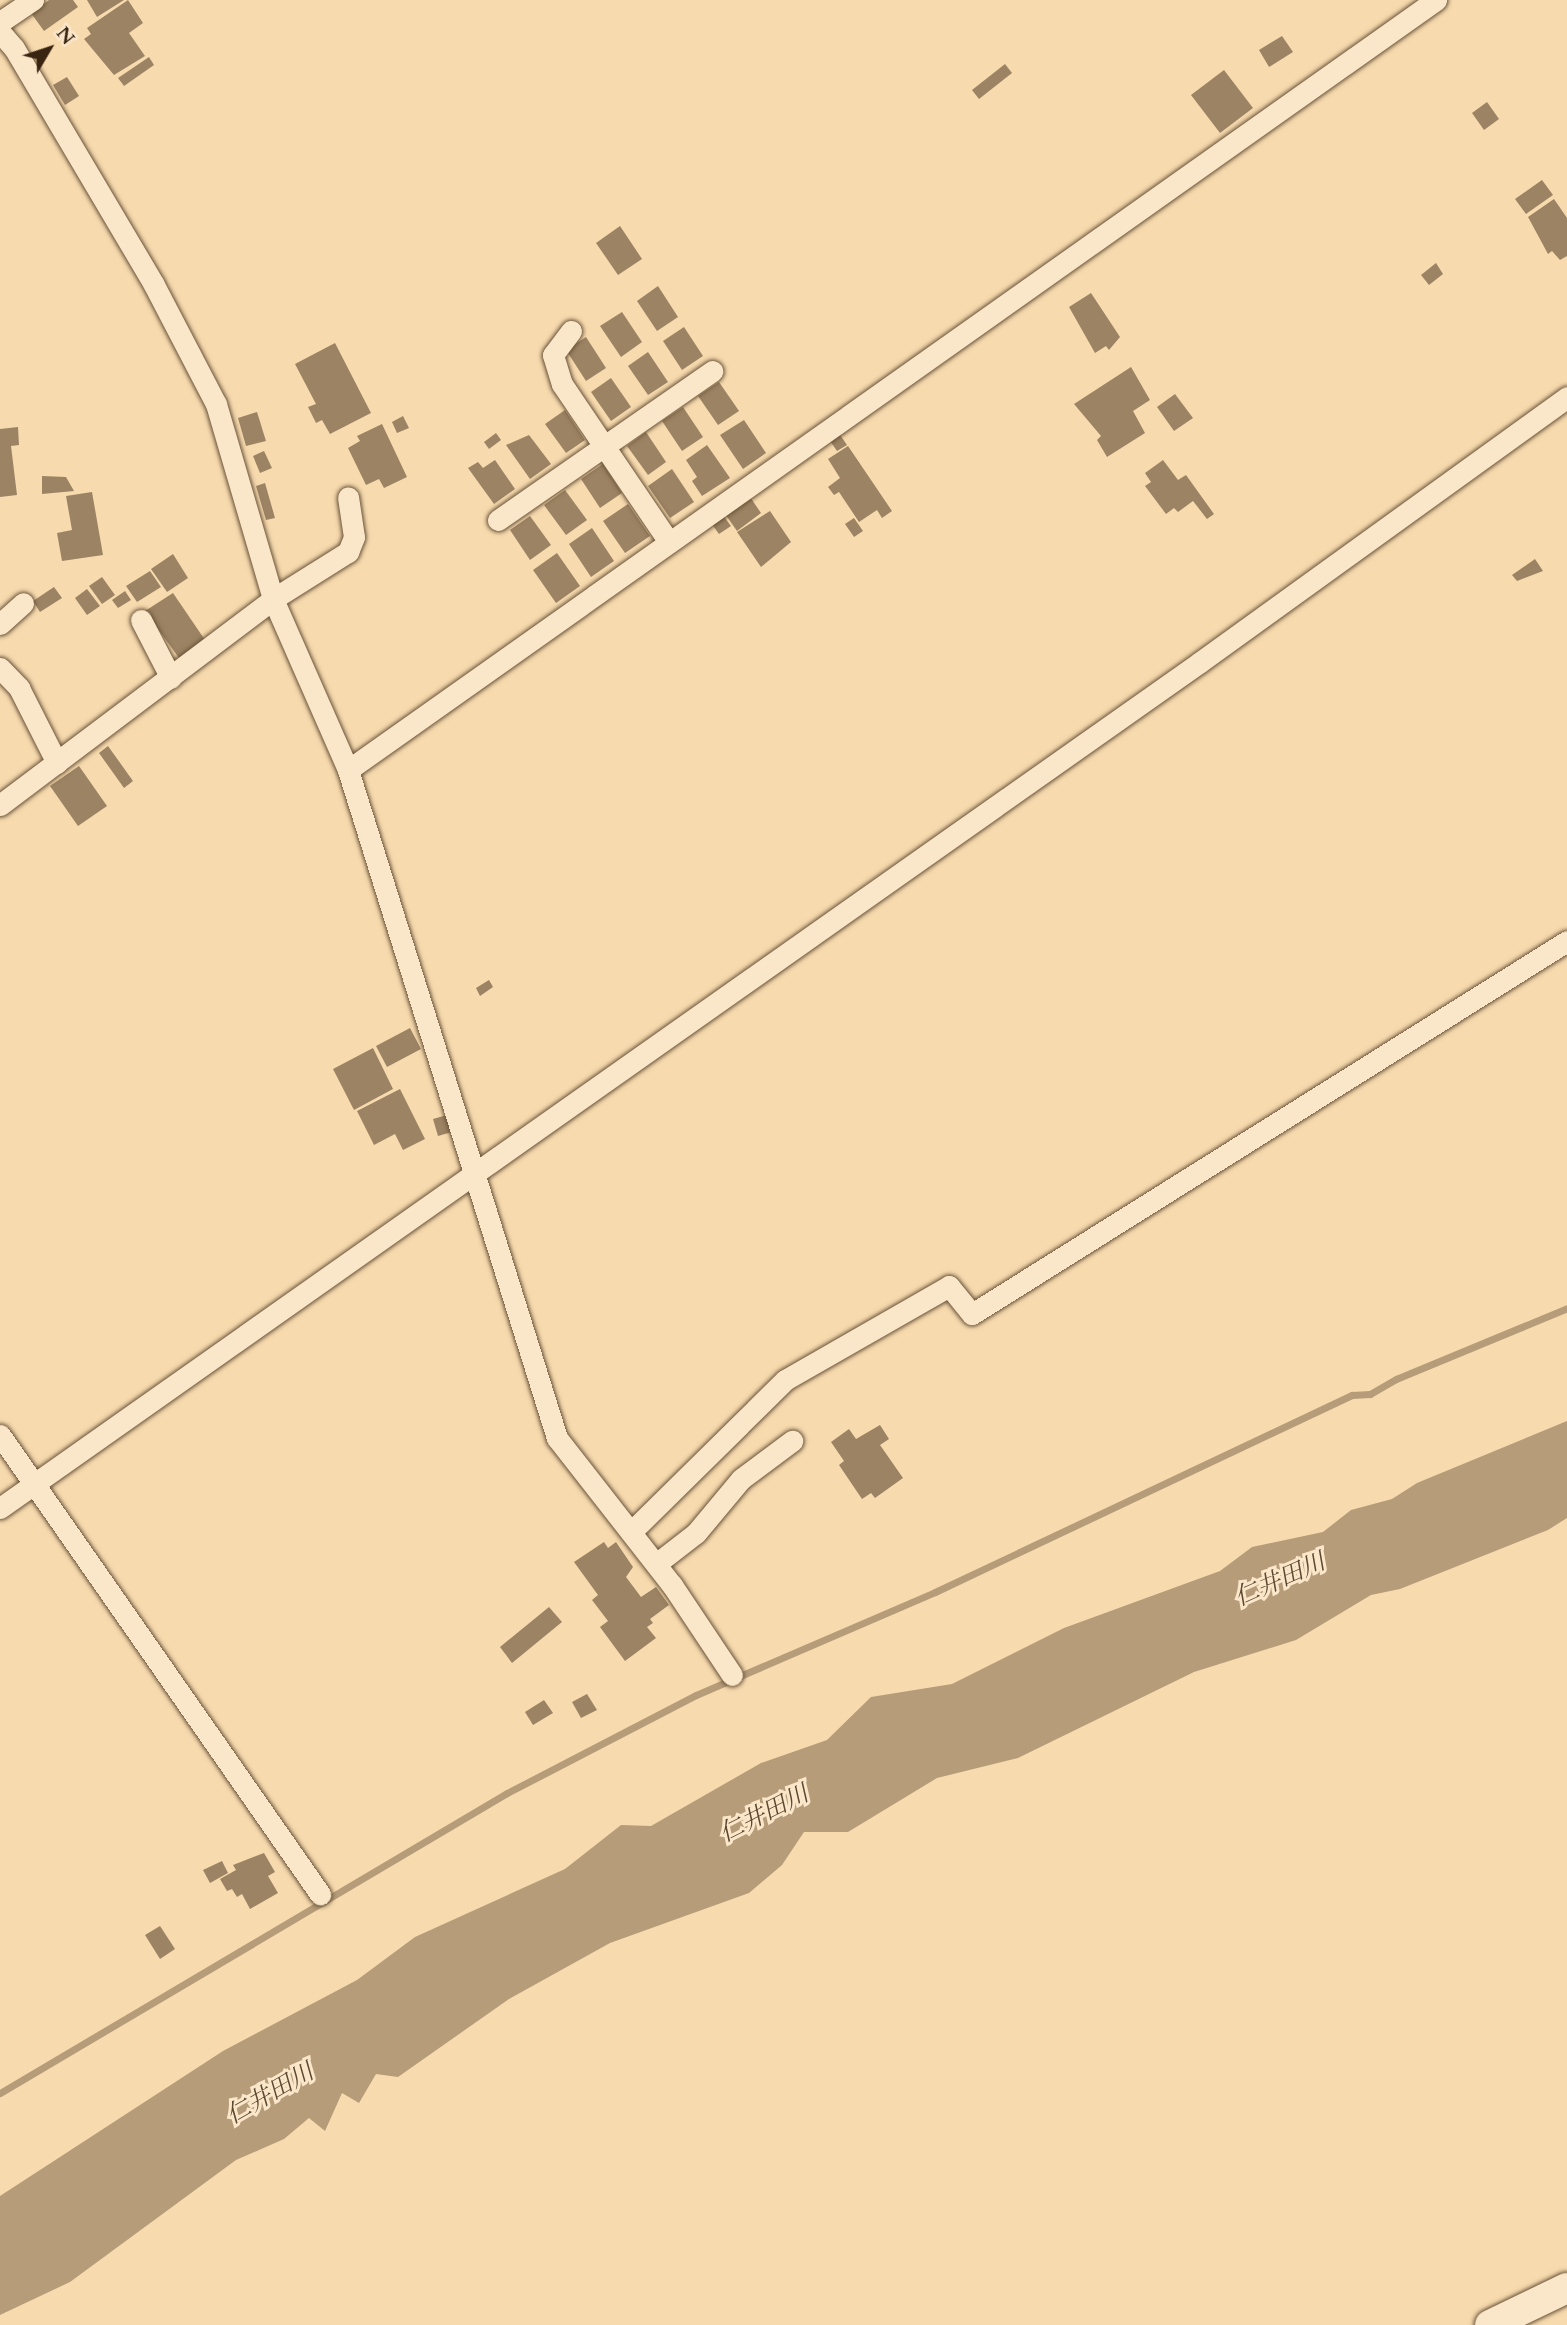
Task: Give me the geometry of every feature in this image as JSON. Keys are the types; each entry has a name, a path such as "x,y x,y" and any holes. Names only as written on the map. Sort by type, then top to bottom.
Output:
{"main road":[{"path":"1490,2325 1567,2288"}],"street":[{"path":"0,22 33,0"},
{"path":"348,770 1436,0"},
{"path":"0,32 14,48 154,285 216,404 273,599 348,770 557,1438 656,1564 732,1675"},
{"path":"572,331 553,355 572,402 669,542"},
{"path":"498,520 712,371"},
{"path":"0,1508 475,1174 1567,397"},
{"path":"0,805 273,599 353,547 348,497"},
{"path":"0,624 23,603"},
{"path":"141,620 171,678"},
{"path":"0,668 19,688 57,763"},
{"path":"631,1532 785,1380 949,1286 972,1314 1567,941"},
{"path":"0,1434 320,1894"},
{"path":"656,1564 696,1533 741,1479 792,1441"}],"water":[{"name":"仁井田川","path":"1567,1421 1567,1518 1548,1530 1400,1589 1371,1595 1296,1640 1194,1672 1018,1758 937,1778 848,1832 804,1832 782,1865 749,1893 610,1943 509,1999 398,2077 376,2074 359,2103 342,2093 325,2131 309,2118 284,2139 236,2160 70,2282 0,2315 0,2196 223,2051 357,1980 415,1937 565,1869 621,1825 651,1826 761,1763 827,1740 871,1697 952,1684 1064,1628 1220,1571 1252,1547 1323,1532 1351,1510 1392,1499 1417,1483"}],"building":[{"path":"49,0 73,0 78,7 44,31 31,13"},
{"path":"87,0 124,0 97,17"},
{"path":"128,0 143,23 129,33 145,56 114,75 84,39 91,34 87,28"},
{"path":"1282,36 1293,52 1269,67 1259,50"},
{"path":"149,57 154,65 124,86 118,78"},
{"path":"1005,64 1012,73 979,99 972,90"},
{"path":"1224,70 1253,108 1220,133 1191,95"},
{"path":"67,77 79,96 65,105 53,85"},
{"path":"1487,102 1499,119 1484,130 1472,113"},
{"path":"1542,180 1553,195 1526,214 1515,199"},
{"path":"1554,199 1567,218 1567,256 1560,260 1552,251 1548,254 1528,217"},
{"path":"620,226 642,259 618,275 596,243"},
{"path":"1436,263 1443,274 1429,285 1421,275"},
{"path":"658,286 678,317 657,331 637,301"},
{"path":"1091,293 1120,337 1109,350 1106,346 1095,353 1069,307"},
{"path":"622,312 642,342 621,357 600,326"},
{"path":"684,327 703,356 682,370 663,341"},
{"path":"586,337 606,368 586,381 566,350"},
{"path":"335,343 371,413 330,434 322,420 316,423 308,407 316,404 295,364"},
{"path":"648,352 668,382 648,395 628,366"},
{"path":"1131,367 1150,400 1133,411 1145,433 1107,457 1097,440 1101,436 1074,404"},
{"path":"611,378 631,407 611,421 591,392"},
{"path":"719,382 739,411 718,425 698,396"},
{"path":"1175,394 1193,418 1174,431 1157,407"},
{"path":"683,407 703,437 682,451 662,421"},
{"path":"565,410 585,440 566,453 545,424"},
{"path":"257,412 266,441 246,446 238,418"},
{"path":"403,416 409,428 397,433 392,422"},
{"path":"744,420 766,453 743,469 720,435"},
{"path":"382,424 407,477 384,488 379,479 366,485 348,448 360,441 357,436"},
{"path":"18,427 19,445 11,446 17,495 0,497 0,429"},
{"path":"646,432 666,462 648,475 627,446"},
{"path":"838,432 847,445 837,451 828,438"},
{"path":"496,433 501,440 489,449 484,442"},
{"path":"529,435 551,464 530,479 506,445"},
{"path":"707,445 730,478 702,496 692,481 697,477 686,460"},
{"path":"848,446 892,511 882,518 877,510 859,522 839,492 834,495 828,487 840,478 828,459"},
{"path":"264,451 272,468 260,473 253,456"},
{"path":"495,460 515,489 494,504 468,468 478,462 483,468"},
{"path":"1163,460 1178,480 1186,475 1214,514 1207,519 1193,501 1178,512 1174,508 1166,514 1145,486 1151,482 1145,473"},
{"path":"603,464 622,493 600,508 581,479"},
{"path":"672,469 694,502 670,518 648,486"},
{"path":"42,476 66,477 74,491 42,494"},
{"path":"265,483 275,518 266,520 256,486"},
{"path":"565,490 587,520 566,535 544,505"},
{"path":"92,492 103,555 62,561 57,533 72,530 66,496"},
{"path":"748,494 761,513 737,531 723,511"},
{"path":"628,504 650,536 625,553 603,521"},
{"path":"770,511 791,542 761,567 737,532"},
{"path":"722,514 731,526 719,534 711,523"},
{"path":"530,516 551,545 530,560 510,530"},
{"path":"854,518 863,531 854,537 845,524"},
{"path":"592,528 614,561 591,577 569,544"},
{"path":"557,553 580,586 556,603 533,570"},
{"path":"173,554 188,578 167,592 151,569"},
{"path":"1535,559 1543,571 1517,581 1512,575"},
{"path":"150,571 161,587 137,602 126,586"},
{"path":"102,577 115,595 102,604 89,586"},
{"path":"54,587 62,598 40,612 33,601"},
{"path":"87,589 100,606 87,615 75,598"},
{"path":"125,591 131,600 118,608 112,600"},
{"path":"173,593 205,640 179,658 145,611"},
{"path":"108,746 133,781 124,788 99,753"},
{"path":"79,766 107,806 78,826 50,786"},
{"path":"489,980 493,987 480,996 476,988"},
{"path":"410,1028 421,1049 387,1067 376,1046"},
{"path":"373,1048 393,1089 354,1110 333,1069"},
{"path":"400,1089 425,1139 403,1150 395,1134 374,1145 357,1111"},
{"path":"447,1115 452,1132 438,1136 433,1119"},
{"path":"880,1425 889,1439 880,1445 903,1478 875,1498 871,1493 862,1499 839,1465 844,1461 831,1442 849,1429 856,1439"},
{"path":"604,1542 608,1548 616,1542 633,1567 626,1577 641,1597 656,1587 669,1605 650,1619 653,1623 647,1627 656,1638 625,1661 600,1627 608,1621 592,1600 598,1595 574,1562"},
{"path":"549,1607 562,1622 512,1663 500,1647"},
{"path":"587,1694 597,1710 581,1718 572,1702"},
{"path":"544,1700 553,1713 533,1725 525,1712"},
{"path":"264,1853 275,1872 268,1876 278,1893 250,1909 242,1894 237,1897 232,1889 227,1891 220,1879 236,1870 233,1865"},
{"path":"222,1861 228,1873 210,1883 203,1870"},
{"path":"160,1926 175,1949 160,1959 145,1935"}],"waterway":[{"path":"0,2093 507,1793 696,1695 935,1592 1352,1395 1370,1394 1396,1379 1567,1308"}]}
